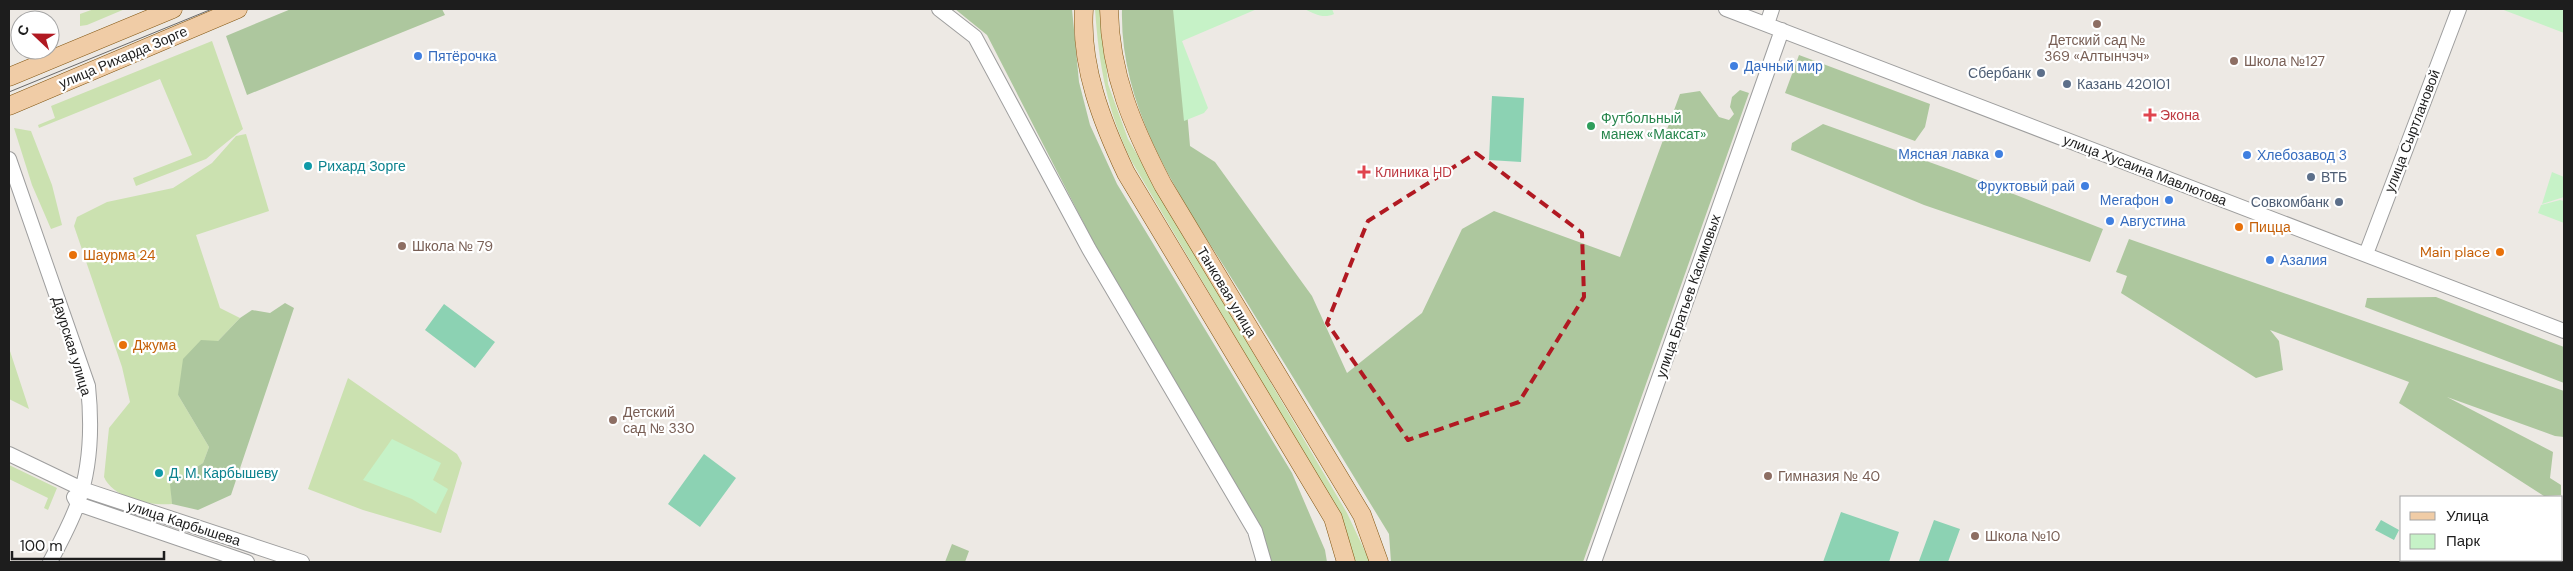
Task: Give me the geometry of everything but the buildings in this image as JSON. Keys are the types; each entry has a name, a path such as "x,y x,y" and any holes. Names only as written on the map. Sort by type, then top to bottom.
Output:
{"main road":[{"name":"улица Рихарда Зорге","path":"9,77 173,9"},
{"name":"улица Рихарда Зорге","path":"9,106 238,9"},
{"name":"Танковая улица","path":"1084,9 1088,71 1104,127 1126,173 1333,518 1346,562"},
{"name":"Танковая улица","path":"1109,9 1109,29 1120,89 1137,135 1163,185 1362,514 1379,562"}],"street":[{"path":"939,9 975,38 1090,249 1255,531 1264,562"},
{"name":"улица Хусаина Мавлютова","path":"1726,9 2564,331"},
{"path":"1767,24 1772,9"},
{"name":"улица Сыртлановой","path":"2366,254 2459,9"},
{"name":"улица Братьев Касимовых","path":"1594,562 1782,30"},
{"name":"Даурская улица","path":"9,159 88,386 91,413 90,437 78,504 50,562"},
{"name":"улица Карбышева","path":"9,454 82,489 302,562"},
{"path":"67,482 78,504"},
{"name":"улица Карбышева","path":"78,504 247,562"}],"highlighted area":[{"path":"1476,153 1582,233 1584,297 1519,402 1408,440 1327,323 1368,221"}],"green space":[{"path":"94,9 125,9 87,25 80,26 80,14"},
{"path":"291,9 442,9 445,15 247,95 226,36"},
{"path":"955,9 1072,9 1079,82 1090,125 1117,184 1292,473 1325,550 1327,562 1269,562 1099,253 987,35"},
{"path":"1095,9 1101,9 1108,84 1128,139 1347,513 1370,562 1353,562 1341,516 1132,162 1110,106 1099,50"},
{"path":"1122,9 1243,9 1181,41 1190,146 1215,162 1312,296 1347,373 1422,313 1462,229 1494,211 1620,257 1680,94 1700,91 1719,117 1729,120 1734,114 1730,107 1732,97 1740,90 1749,93 1583,562 1391,562 1389,534 1185,204 1165,168 1147,130 1133,91 1124,51"},
{"path":"1173,9 1257,9 1182,41 1208,108 1204,113 1184,121"},
{"path":"1304,9 1332,9 1334,14 1323,16"},
{"path":"2501,9 2564,9 2564,33"},
{"path":"212,41 243,129 206,159 136,186 133,178 192,155 160,79 39,128 38,125 55,118 51,106"},
{"path":"1799,55 1930,104 1925,127 1915,141 1785,93"},
{"path":"1492,96 1524,98 1521,162 1489,160"},
{"path":"1823,124 1957,172 2103,229 2090,262 1924,205 1791,150 1792,143"},
{"path":"14,128 31,131 52,185 62,225 51,229 32,185"},
{"path":"246,134 269,211 196,235 220,308 240,318 218,341 178,395 209,447 203,463 171,484 172,504 143,502 115,490 104,477 109,428 130,402 122,367 74,226 77,217 107,202 173,188 212,163 236,136"},
{"path":"2552,172 2564,177 2564,197 2542,204"},
{"path":"2560,200 2564,201 2564,223 2538,213 2541,205"},
{"path":"2129,239 2564,391 2564,437 2555,436 2447,397 2553,452 2550,478 2561,485 2561,495 2544,496 2399,403 2409,382 2270,330 2279,341 2283,370 2256,378 2121,293 2127,276 2116,272"},
{"path":"2436,297 2564,347 2564,383 2365,307 2367,298"},
{"path":"285,303 294,308 231,495 198,510 172,504 170,484 203,463 209,447 178,395 183,359 201,340 218,341 240,318 252,310 270,313"},
{"path":"444,304 495,342 475,368 425,330"},
{"path":"9,348 29,409 9,399"},
{"path":"348,378 457,454 462,463 441,533 363,510 308,489"},
{"path":"392,439 441,463 433,480 448,489 436,514 412,499 363,480"},
{"path":"704,454 736,478 700,527 668,504"},
{"path":"9,465 57,488 48,510 44,508 48,498 9,479"},
{"path":"1841,512 1899,532 1889,562 1823,562"},
{"path":"1934,520 1960,529 1948,562 1919,561"},
{"path":"2381,520 2399,530 2394,540 2375,530"},
{"path":"952,544 969,551 965,562 945,562"}],"tram line":[{"path":"9,92 212,9"}],"place":[{"name":"Детский сад № 369 «Алтынчэч»","path":"2097,24"},
{"name":"Пятёрочка","path":"418,56"},
{"name":"Школа №127","path":"2234,61"},
{"name":"Дачный мир","path":"1734,66"},
{"name":"Сбербанк","path":"2041,73"},
{"name":"Казань 420101","path":"2067,84"},
{"name":"Экона","path":"2150,115"},
{"name":"Футбольный манеж «Максат»","path":"1591,126"},
{"name":"Мясная лавка","path":"1999,154"},
{"name":"Хлебозавод 3","path":"2247,155"},
{"name":"Рихард Зорге","path":"308,166"},
{"name":"Клиника HD","path":"1364,172"},
{"name":"ВТБ","path":"2311,177"},
{"name":"Фруктовый рай","path":"2085,186"},
{"name":"Мегафон","path":"2169,200"},
{"name":"Совкомбанк","path":"2339,202"},
{"name":"Августина","path":"2110,221"},
{"name":"Пицца","path":"2239,227"},
{"name":"Школа № 79","path":"402,246"},
{"name":"Main place","path":"2500,252"},
{"name":"Шаурма 24","path":"73,255"},
{"name":"Азалия","path":"2270,260"},
{"name":"Джума","path":"123,345"},
{"name":"Детский сад № 330","path":"613,420"},
{"name":"Д. М. Карбышеву","path":"159,473"},
{"name":"Гимназия № 40","path":"1768,476"},
{"name":"Школа №10","path":"1975,536"}]}
